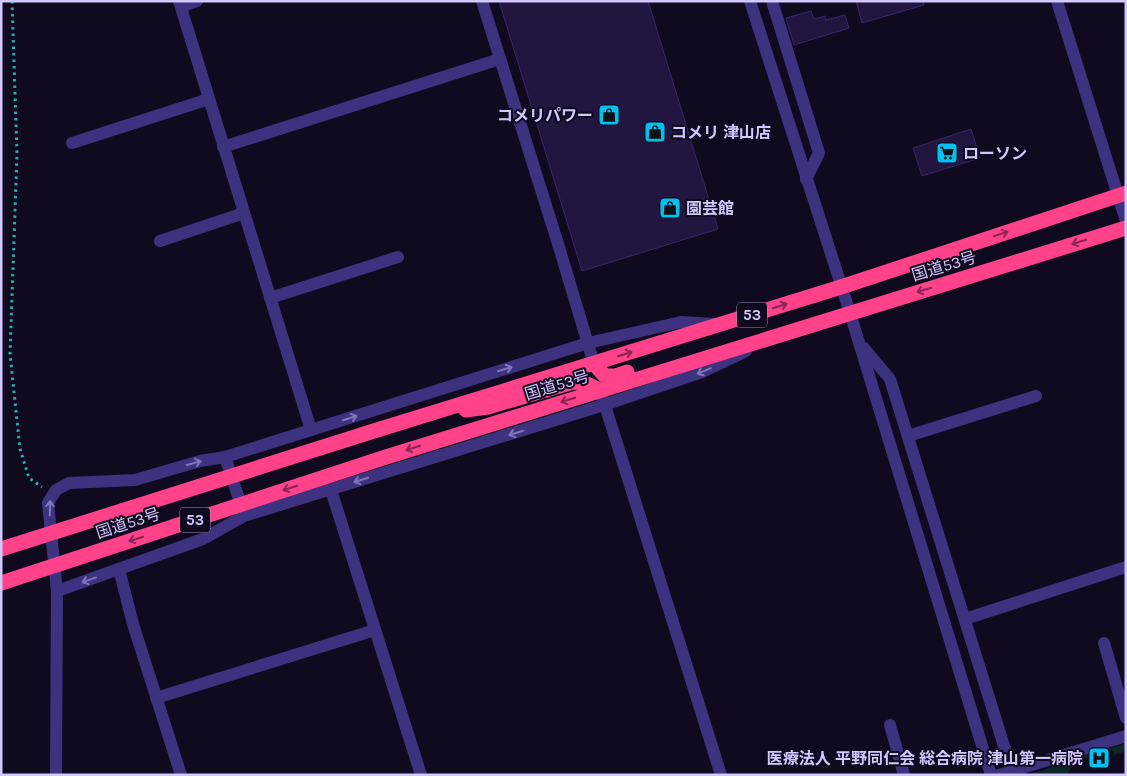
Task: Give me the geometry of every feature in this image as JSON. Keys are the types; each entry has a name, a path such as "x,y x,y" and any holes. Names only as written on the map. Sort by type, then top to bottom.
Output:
{"highway":[{"name":"国道53号","path":"1,548 841,287 1122,194"},
{"name":"国道53号","path":"2,583 386,457 1126,228"},
{"path":"594,364 605,376 615,376 691,352 779,335"},
{"path":"420,417 488,408 573,382 585,383 600,390"}],"street":[{"path":"197,1 180,4 311,430"},
{"path":"482,1 594,364"},
{"path":"750,1 850,314 991,775"},
{"path":"772,1 819,153 806,179"},
{"path":"1057,1 1122,194 1126,221"},
{"path":"223,147 500,59"},
{"path":"72,144 209,99"},
{"path":"160,241 244,213"},
{"path":"270,298 398,257"},
{"path":"56,775 58,591 48,503 56,490 69,484 135,480 200,461 225,457 588,343 681,322 723,324"},
{"path":"58,591 203,538 244,516 604,405 702,372 779,335"},
{"path":"859,343 890,380 965,619 1008,774 1126,736"},
{"path":"600,390 721,775"},
{"path":"908,436 1036,396"},
{"path":"225,457 244,516"},
{"path":"331,490 421,775"},
{"path":"965,619 1126,567"},
{"path":"120,569 133,624 181,775"},
{"path":"156,698 375,630"},
{"path":"1104,644 1126,718"},
{"path":"890,725 904,775"}],"path":[{"path":"12,1 17,154 10,354 20,449 29,478 53,495"}],"green space":[{"path":"1126,743 1126,751 1114,755 1112,750 1085,759 1084,756"},
{"path":"1075,760 1075,763 1066,775 1027,775"}],"building":[{"name":"コメリパワー","path":"499,1 648,1 718,229 582,271"},
{"path":"856,1 923,1 924,5 862,23"},
{"path":"811,11 814,19 825,16 826,20 845,15 849,28 794,45 786,18"},
{"name":"ローソン","path":"971,129 980,158 922,176 913,148"}],"place":[{"name":"コメリパワー","path":"609,115"},
{"name":"コメリ 津山店","path":"655,132"},
{"name":"ローソン","path":"947,153"},
{"name":"園芸館","path":"670,208"},
{"name":"医療法人 平野同仁会 総合病院 津山第一病院","path":"1099,758"}]}
